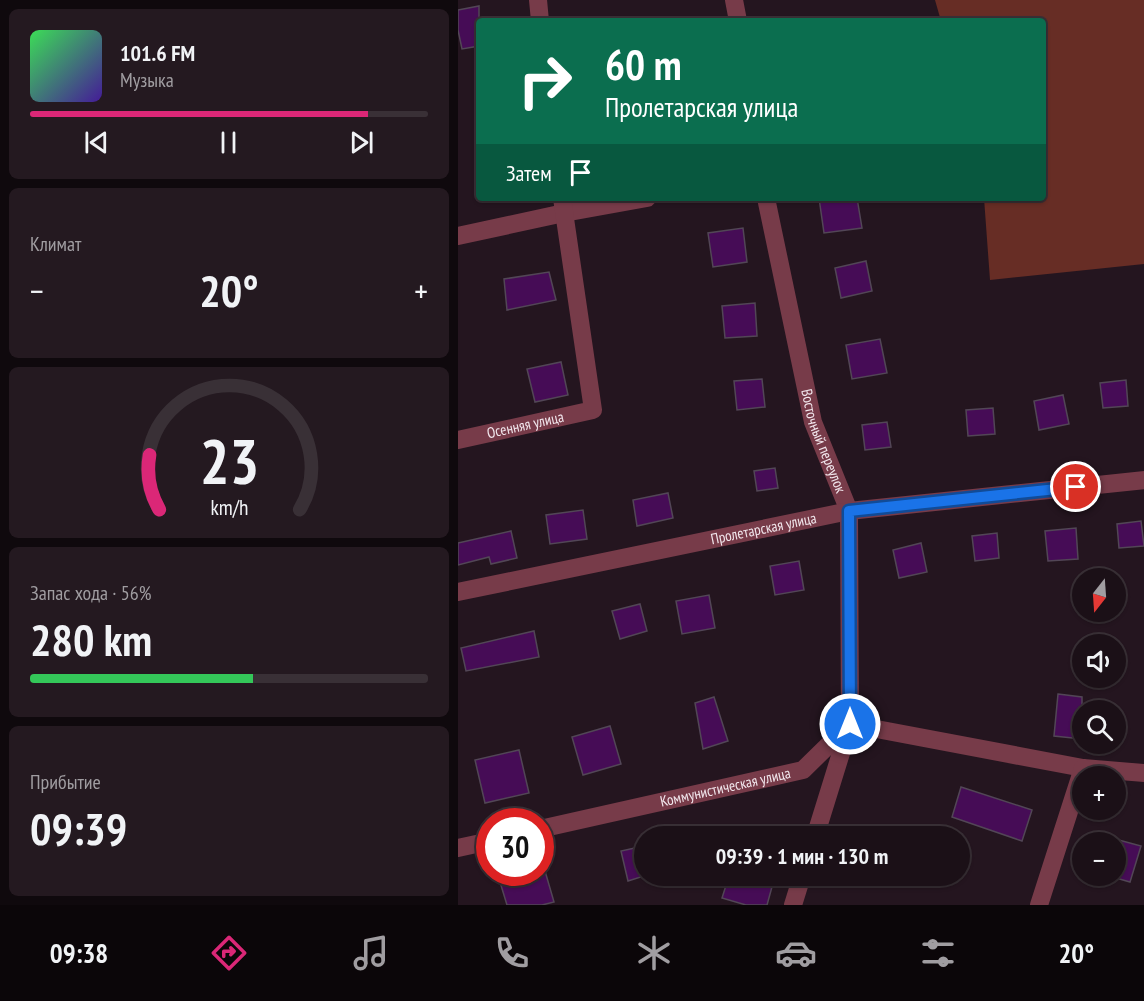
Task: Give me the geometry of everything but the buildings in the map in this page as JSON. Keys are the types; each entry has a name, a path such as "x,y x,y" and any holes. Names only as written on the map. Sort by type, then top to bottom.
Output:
{"street":[{"path":"538,0 540,18"},
{"path":"734,0 737,18"},
{"path":"458,236 563,205 611,201"},
{"name":"Восточный переулок","path":"767,201 813,422 849,511 850,724 818,826"},
{"name":"Осенняя улица","path":"458,440 593,410 563,205"},
{"name":"Пролетарская улица","path":"458,592 849,511 1145,480"},
{"path":"850,724 1072,766"},
{"name":"Коммунистическая улица","path":"554,826 803,770 850,724"},
{"path":"1126,771 1145,772"},
{"path":"1039,905 1072,802"},
{"path":"458,848 476,844"},
{"path":"793,905 799,886"}],"shaded area":[{"path":"935,0 1144,0 1144,264 990,280 984,201 1046,201 1046,18 940,18"}],"route":[{"path":"850,724 849,511 1076,487"}]}
